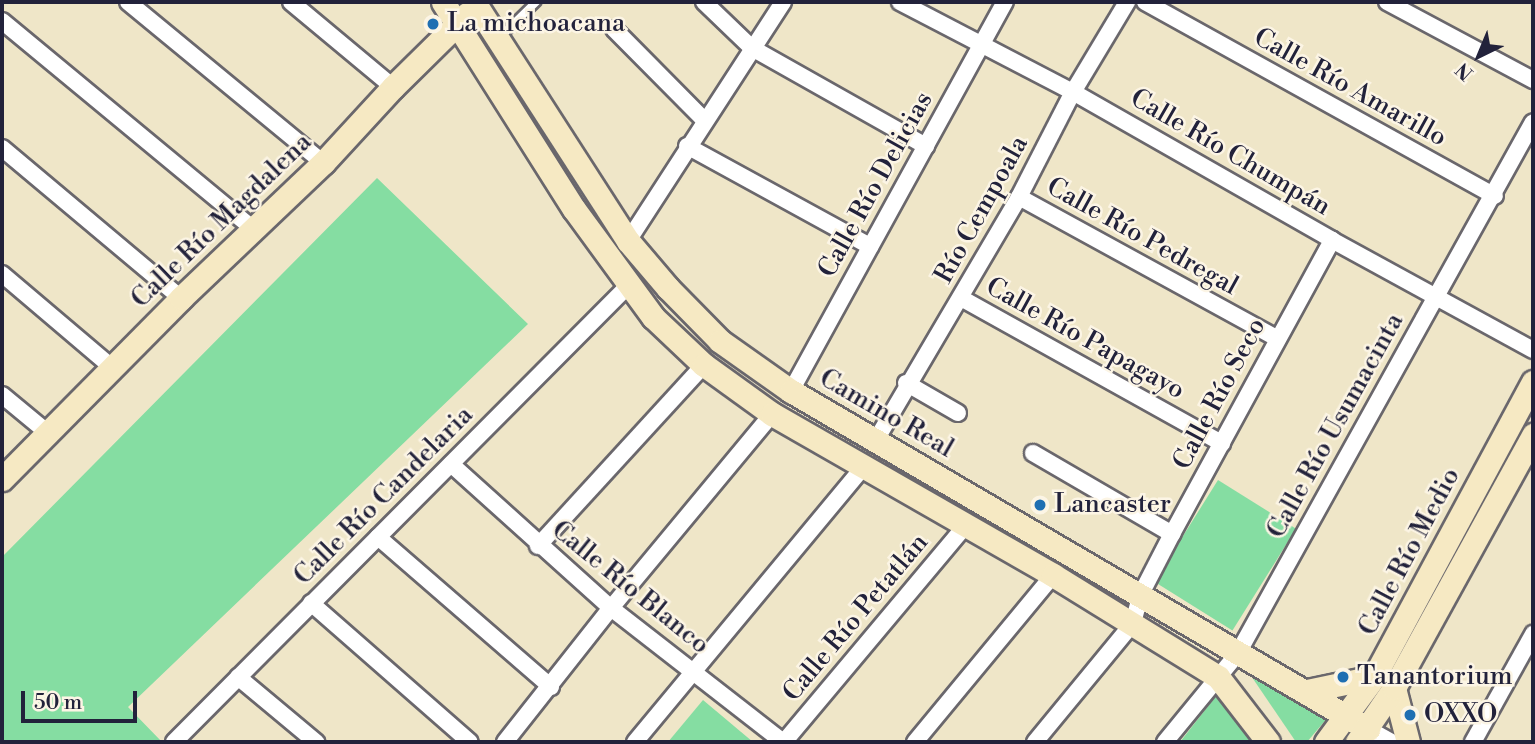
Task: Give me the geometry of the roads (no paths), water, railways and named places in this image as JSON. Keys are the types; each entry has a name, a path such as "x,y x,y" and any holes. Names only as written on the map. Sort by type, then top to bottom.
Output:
{"street":[{"path":"128,2 323,163"},
{"path":"291,2 393,87"},
{"path":"443,2 573,209 653,317 704,365 772,414 1053,575 1218,677 1268,742"},
{"path":"704,2 752,48 926,146"},
{"path":"628,241 687,146 783,2"},
{"name":"Calle Río Chumpán","path":"900,2 1073,92 1332,240 1533,350"},
{"name":"Calle Río Delicias","path":"791,391 1005,2"},
{"name":"Río Cempoala","path":"876,440 906,383 961,298 1019,197 1073,92 1127,2"},
{"name":"Calle Río Amarillo","path":"1145,2 1494,196"},
{"path":"1387,2 1533,80"},
{"name":"Calle Río Magdalena","path":"2,479 181,298 323,163 393,87 477,3"},
{"name":"Camino Real","path":"477,3 497,40 628,241 668,288 720,341 791,391 1307,691 1346,715 1363,736 1391,742"},
{"path":"2,21 253,229"},
{"path":"614,29 704,120"},
{"name":"Calle Río Usumacinta","path":"1164,742 1238,653 1533,122"},
{"path":"687,146 870,246"},
{"path":"2,148 181,298"},
{"path":"573,209 597,194"},
{"name":"Calle Río Pedregal","path":"1019,197 1278,339"},
{"name":"Calle Río Seco","path":"1035,742 1133,623 1141,594 1172,534 1332,240"},
{"path":"2,274 114,368"},
{"name":"Calle Río Candelaria","path":"174,742 629,285"},
{"name":"Calle Río Papagayo","path":"961,298 1222,443"},
{"path":"538,546 704,365"},
{"name":"Calle Río Medio","path":"1326,742 1374,677 1533,382"},
{"path":"906,383 958,413"},
{"path":"2,395 48,433"},
{"path":"505,742 611,608 772,414"},
{"name":"Calle Río Medio","path":"1363,736 1394,688 1533,435"},
{"path":"1034,453 1172,534"},
{"name":"Calle Río Blanco","path":"451,464 538,546 611,608 784,742"},
{"path":"635,742 865,465"},
{"path":"920,499 936,474"},
{"path":"986,536 999,511"},
{"name":"Calle Río Petatlán","path":"784,742 966,525"},
{"path":"377,537 551,687"},
{"path":"915,742 1053,575"},
{"path":"311,603 470,742"},
{"path":"1473,742 1533,634"},
{"path":"237,677 316,742"},
{"path":"1307,691 1374,677"},
{"path":"1394,688 1408,742"}],"lane":[{"path":"497,40 536,2"}],"place":[{"name":"La michoacana","path":"433,24"},
{"name":"Lancaster","path":"1040,505"},
{"name":"Tanantorium","path":"1343,677"},
{"name":"OXXO","path":"1410,715"}]}
